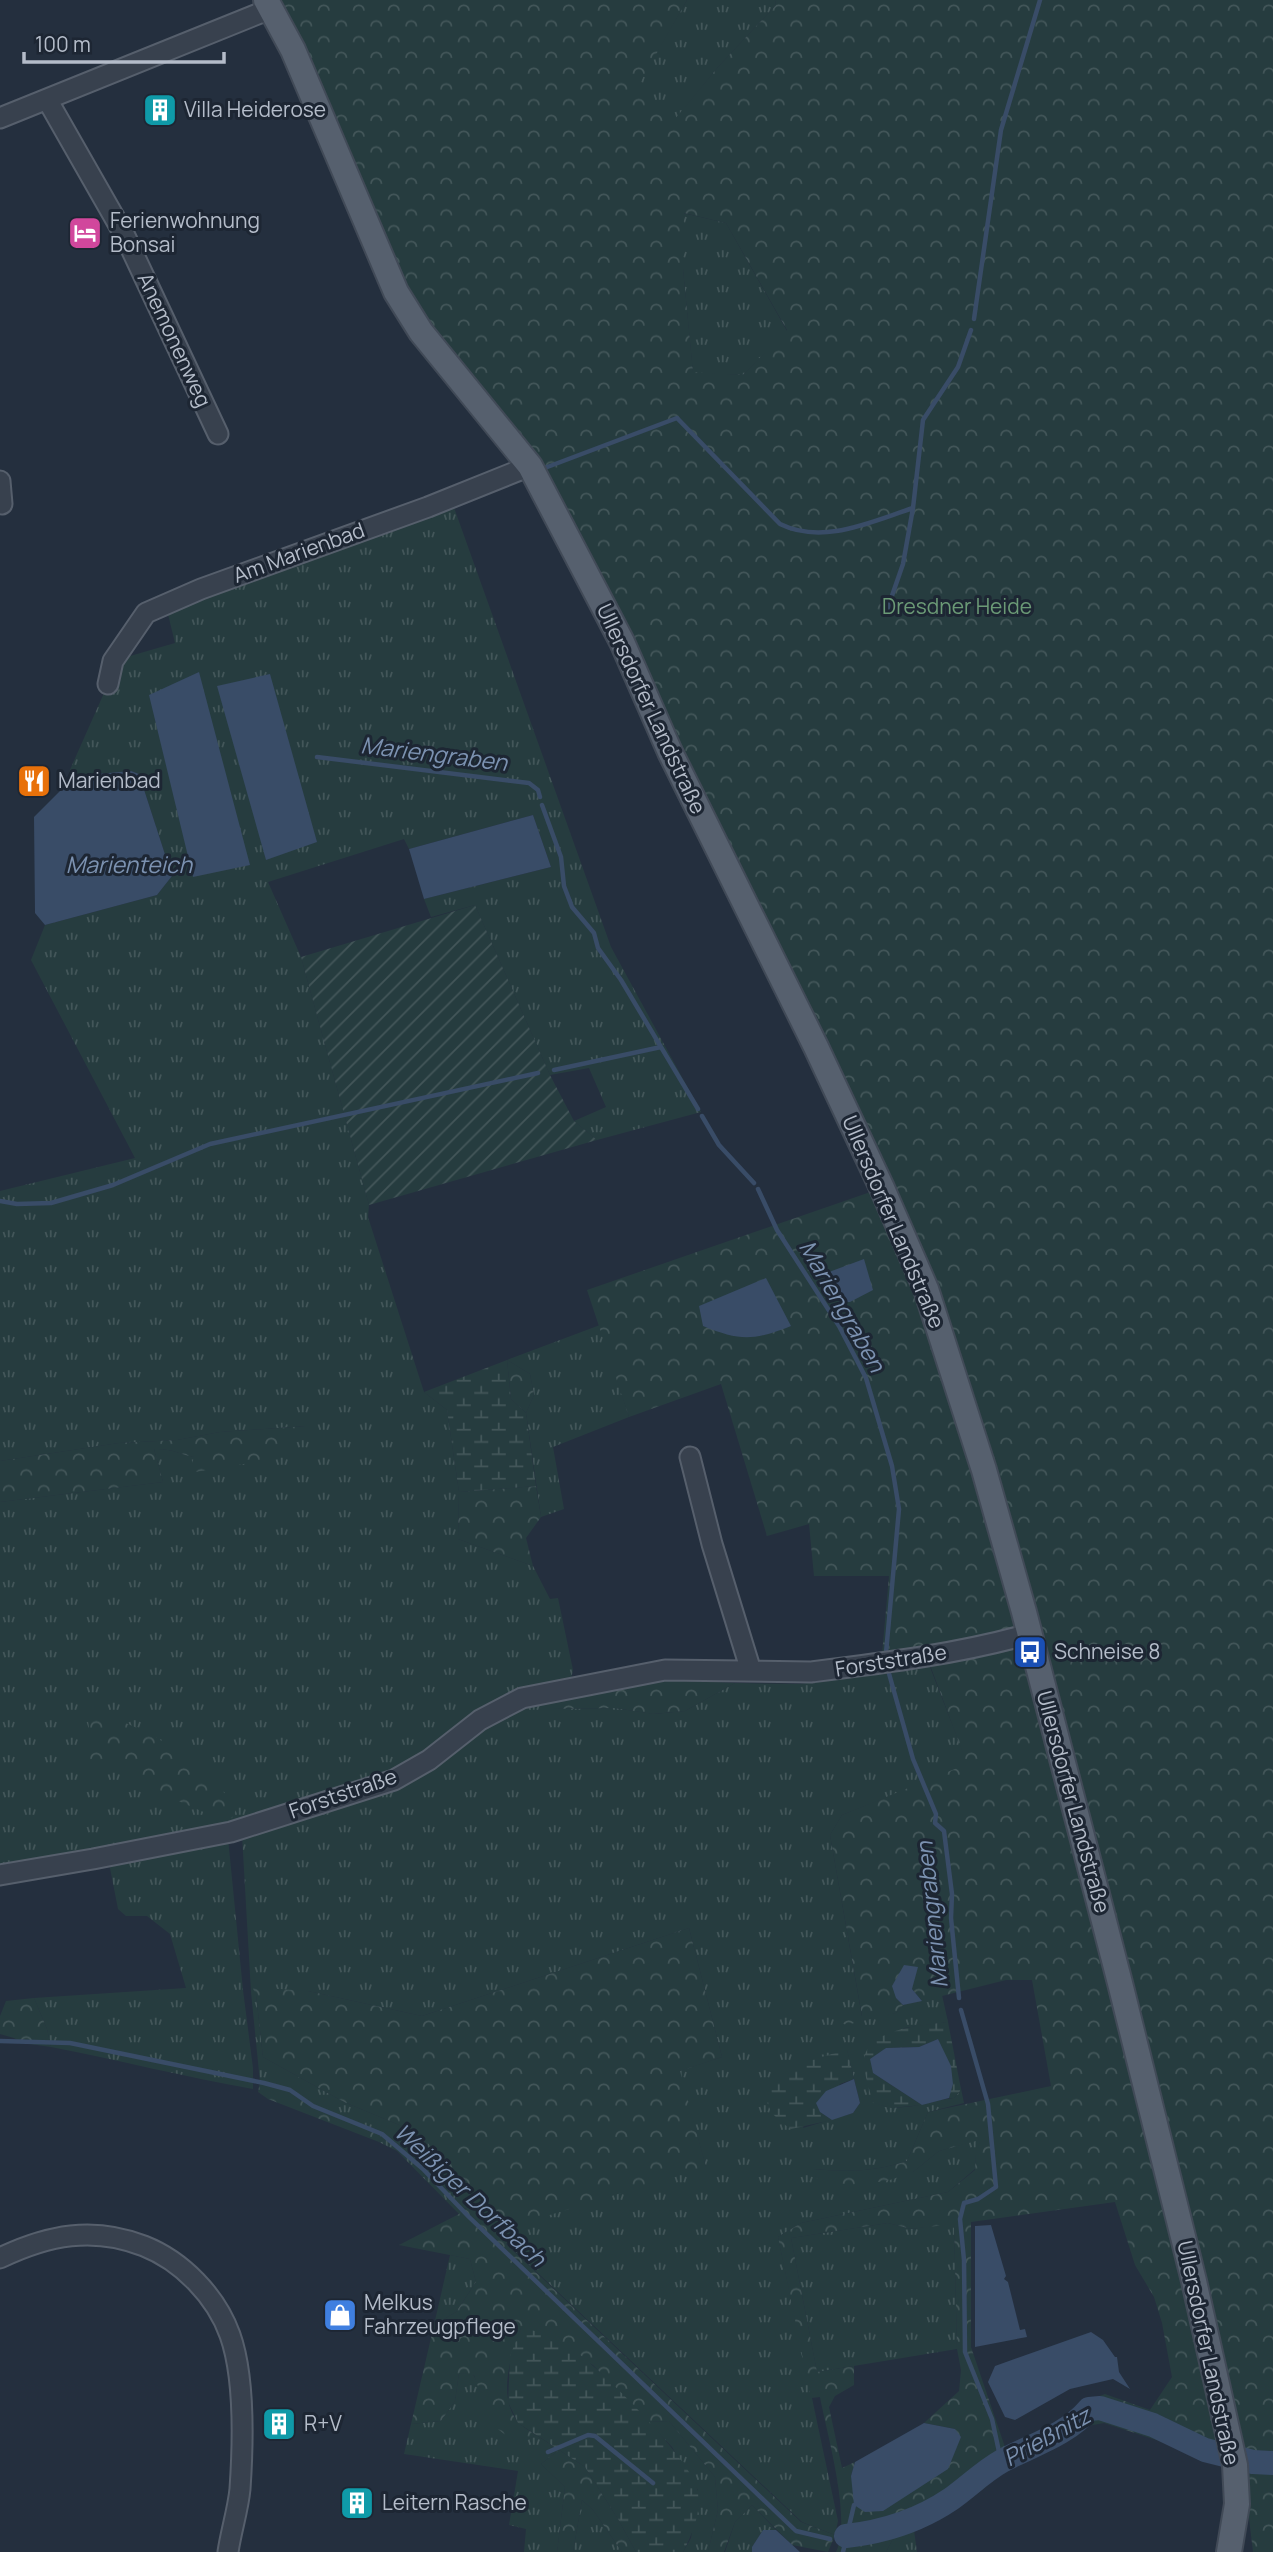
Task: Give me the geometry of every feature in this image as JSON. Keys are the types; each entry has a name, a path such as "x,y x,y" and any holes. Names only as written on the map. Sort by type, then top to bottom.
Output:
{"main road":[{"name":"Ullersdorfer Landstraße","path":"268,5 293,50 396,292 421,332 530,466 622,642 670,752 816,1047 920,1277 984,1470 1029,1634 1194,2281 1232,2454 1237,2504 1229,2552"}],"street":[{"path":"0,118 48,101 268,5"},
{"name":"Anemonenweg","path":"48,101 125,236 218,434"},
{"name":"Am Marienbad","path":"108,684 113,660 146,613 201,589 428,507 530,466"},
{"path":"0,481 2,504"},
{"path":"690,1457 712,1544 751,1671"},
{"name":"Forststraße","path":"0,1875 231,1832 394,1780 429,1760 480,1720 522,1698 665,1670 811,1672 927,1657 1029,1634"},
{"path":"0,2258 45,2239 66,2235 111,2236 159,2252 175,2262 203,2288 230,2336 240,2385 240,2490 228,2552"}],"green space":[{"name":"Dresdner Heide","path":"266,0 687,0 637,88 670,125 718,67 776,5 775,0 1273,0 1273,2552 1253,2552 1249,2518 1209,2347 1229,2442 1221,2461 1104,2423 1082,2427 1078,2404 1105,2394 1150,2410 1172,2377 1154,2297 1135,2265 1115,2202 971,2222 971,2347 1008,2456 912,2516 897,2531 886,2552 836,2552 841,2519 837,2476 820,2397 811,2398 778,2237 801,2223 948,2192 975,2170 976,2141 939,2151 913,2172 887,2181 849,2185 816,2178 813,2169 861,2170 907,2161 928,2112 1051,2086 1032,1980 1006,1980 922,2001 912,1989 896,1998 903,2005 896,2013 846,2025 840,2022 862,2016 830,1835 842,1815 967,1764 927,1657 882,1654 889,1576 814,1576 809,1524 767,1536 721,1384 629,1417 587,1290 882,1188 539,464 396,292","holes":["684,213 726,223 787,330 743,375 693,372 683,269","888,2223 911,2229 954,2224 957,2349 961,2370 959,2391 924,2423 955,2429 851,2476 855,2462 842,2468 829,2407 835,2396 854,2385 854,2366 817,2372 791,2238"]},
{"path":"687,0 775,0 776,5 718,67 670,126 636,88"},
{"path":"683,213 726,223 787,331 743,375 693,373 683,269"},
{"path":"452,502 611,947 701,1112 597,1140 574,1121 606,1107 589,1068 550,1075 475,905 431,917 424,899 551,867 533,815 409,849 404,839 268,882 301,957 369,1205 368,1217 424,1392 447,1410 459,1492 458,1539 533,1566 550,1599 558,1598 573,1670 571,1679 391,1775 228,1826 0,1868 0,1502 163,1482 154,1449 195,1457 190,1472 306,1426 220,1432 177,1440 119,1443 0,1461 0,1191 135,1158 31,960 45,925 157,895 172,876 139,774 131,771 75,776 69,772 108,684 113,661 175,643 166,606"},
{"path":"475,905 550,1075 574,1121 597,1140 369,1205 301,957"},
{"path":"600,1325 629,1417 553,1447 564,1509 541,1517 526,1413 534,1395 530,1374 507,1360"},
{"path":"507,1360 530,1374 534,1395 526,1413 511,1399"},
{"path":"507,1360 511,1399 526,1413 536,1486 459,1492 447,1410 424,1392"},
{"path":"307,1426 305,1433 262,1461 189,1473 194,1457 170,1450 154,1449 163,1482 0,1502 0,1461 119,1443 177,1440 220,1432"},
{"path":"536,1486 541,1517 526,1538 533,1566 458,1539 459,1492"},
{"path":"928,1662 968,1765 842,1815 830,1835 862,2017 842,2022 896,2013 903,2005 942,1995 948,2022 904,2028 864,2062 873,2102 883,2106 904,2107 954,2098 960,2091 960,2084 964,2103 928,2112 907,2161 861,2170 814,2169 816,2178 913,2172 939,2151 977,2140 975,2169 948,2192 801,2223 778,2237 838,2521 835,2535 802,2522 506,2243 471,2204 459,2214 397,2151 379,2142 381,2134 313,2106 290,2090 260,2082 251,1992 242,1835 402,1785 486,1725 524,1706 543,1702 551,1709 615,1708 654,1714 685,1711 735,1683 800,1684","holes":["689,1928 722,2057 679,2071 706,2167 447,2167 421,2134 344,2102 263,2057 256,1994 308,1991 422,2016","847,2050 860,2103 853,2113 803,2128 830,2057"]},
{"path":"661,1679 735,1683 685,1711 653,1714 615,1708 550,1709 543,1702"},
{"path":"100,1712 151,1734 188,1758 238,1806 232,1818 222,1820 162,1794 136,1770 115,1763 89,1776 82,1768 91,1744 88,1720"},
{"path":"228,1838 253,2089 51,2047 47,2029 34,1998 186,1988 170,1934 147,1916 126,1916 118,1909 110,1868 114,1861"},
{"path":"689,1928 722,2057 680,2071 706,2167 514,2226 447,2167 421,2134 344,2102 263,2057 256,1994 252,1987 308,1991 422,2016"},
{"path":"34,1998 47,2029 51,2047 23,2043 0,2034 0,2016 6,2001"},
{"path":"948,2022 960,2084 960,2091 954,2098 949,2098 938,2039 919,2047 886,2048 873,2073 922,2105 891,2108 873,2103 864,2065 867,2049 875,2041 898,2030"},
{"path":"847,2049 854,2079 840,2084 820,2112 832,2120 791,2129 774,2115 766,2095 768,2085 774,2077 798,2065"},
{"path":"260,2082 290,2090 313,2106 382,2134 379,2142 268,2099 258,2092"},
{"path":"472,2204 509,2237 506,2244 801,2522 835,2535 828,2552 792,2545 752,2505 735,2522 724,2552 708,2552 718,2510 715,2477 669,2421 648,2422 593,2365 521,2328 508,2375 508,2400 518,2422 536,2435 519,2445 491,2424 474,2375 459,2373 455,2401 441,2421 411,2424 434,2325 456,2312 476,2282 470,2259 399,2245 459,2214"},
{"path":"888,2223 911,2229 954,2223 957,2349 817,2372 791,2238"},
{"path":"450,2255 470,2259 476,2282 456,2312 434,2325"},
{"path":"521,2328 553,2337 584,2358 642,2414 679,2457 692,2476 699,2499 695,2523 683,2552 636,2552 585,2467 518,2423 508,2402 510,2356"},
{"path":"459,2373 473,2374 481,2390 519,2444 536,2435 559,2450 541,2464 565,2487 557,2552 524,2552 526,2529 509,2525 518,2471 404,2454 411,2424 441,2421 455,2401"},
{"path":"669,2421 715,2477 718,2510 708,2552 683,2552 691,2538 698,2490 672,2447 648,2422"},
{"path":"559,2450 585,2467 636,2552 622,2552 593,2510 582,2500 573,2552 557,2552 565,2487 541,2464"},
{"path":"582,2500 593,2510 622,2552 573,2552"},
{"path":"752,2505 776,2530 763,2531 752,2547 752,2552 725,2552 735,2522"},
{"path":"912,2516 917,2552 886,2552 897,2531"}],"water":[{"name":"Marienteich","path":"199,672 250,865 193,877 149,695"},
{"path":"270,674 317,842 266,860 217,686"},
{"name":"Marienteich","path":"131,771 139,774 172,876 157,895 45,925 35,913 34,817 75,776"},
{"path":"533,815 551,867 424,899 409,849"},
{"path":"864,1259 873,1290 850,1302 839,1302 829,1272"},
{"path":"766,1278 791,1326 756,1337 737,1337 703,1326 699,1306"},
{"path":"904,1965 918,1967 912,1989 922,2001 903,2005 896,1998 892,1986"},
{"path":"938,2039 951,2066 953,2084 949,2098 922,2105 873,2073 870,2059 886,2048 919,2047"},
{"path":"854,2079 860,2103 853,2113 832,2120 820,2112 816,2103 826,2091"},
{"path":"991,2225 1020,2330 1025,2329 1027,2337 975,2347 975,2226"},
{"path":"1091,2332 1103,2340 1117,2357 1119,2372 1130,2389 1113,2379 1070,2389 1015,2420 1005,2417 988,2382 995,2366"},
{"path":"924,2423 955,2429 961,2437 948,2469 883,2511 865,2512 854,2505 851,2476 855,2462"},
{"path":"763,2530 776,2530 800,2552 752,2552 752,2547"}],"waterway":[{"path":"974,319 1001,130 1040,0"},
{"path":"886,613 903,564 913,508 923,420 958,367 971,330"},
{"path":"542,469 677,418 780,524 796,530 830,532 863,525 913,508"},
{"name":"Mariengraben","path":"317,757 529,783 538,790 540,797"},
{"name":"Mariengraben","path":"542,805 561,857 564,886 572,907 594,933 598,948 621,980 698,1109"},
{"path":"554,1070 661,1047"},
{"path":"0,1201 17,1204 51,1203 113,1185 210,1144 538,1073"},
{"path":"702,1116 719,1145 754,1183"},
{"name":"Mariengraben","path":"758,1189 777,1230 839,1326 866,1378 892,1466 899,1509 886,1653"},
{"name":"Mariengraben","path":"888,1670 913,1759 936,1814 935,1823 944,1831 952,1894 951,1918 959,1998"},
{"name":"Mariengraben","path":"961,2010 988,2104 996,2187 978,2199 964,2203 960,2219 964,2260 965,2352 992,2419 1001,2461"},
{"name":"Weißiger Dorfbach","path":"0,2041 70,2043 264,2083 290,2090 313,2106 382,2134 423,2169 469,2217 796,2531 830,2539"},
{"name":"Prießnitz","path":"846,2536 887,2528 927,2513 951,2499 995,2465 1070,2426 1089,2409 1100,2408 1153,2425 1205,2450 1253,2462 1273,2463"},
{"path":"548,2452 588,2435 595,2436 653,2483"},
{"path":"843,2552 854,2505"}],"place":[{"name":"Villa Heiderose","path":"160,110"},
{"name":"Ferienwohnung Bonsai","path":"85,233"},
{"name":"Marienbad","path":"34,781"},
{"name":"Schneise 8","path":"1030,1652"},
{"name":"Melkus Fahrzeugpflege","path":"340,2315"},
{"name":"R+V","path":"279,2424"},
{"name":"Leitern Rasche","path":"357,2503"}]}
